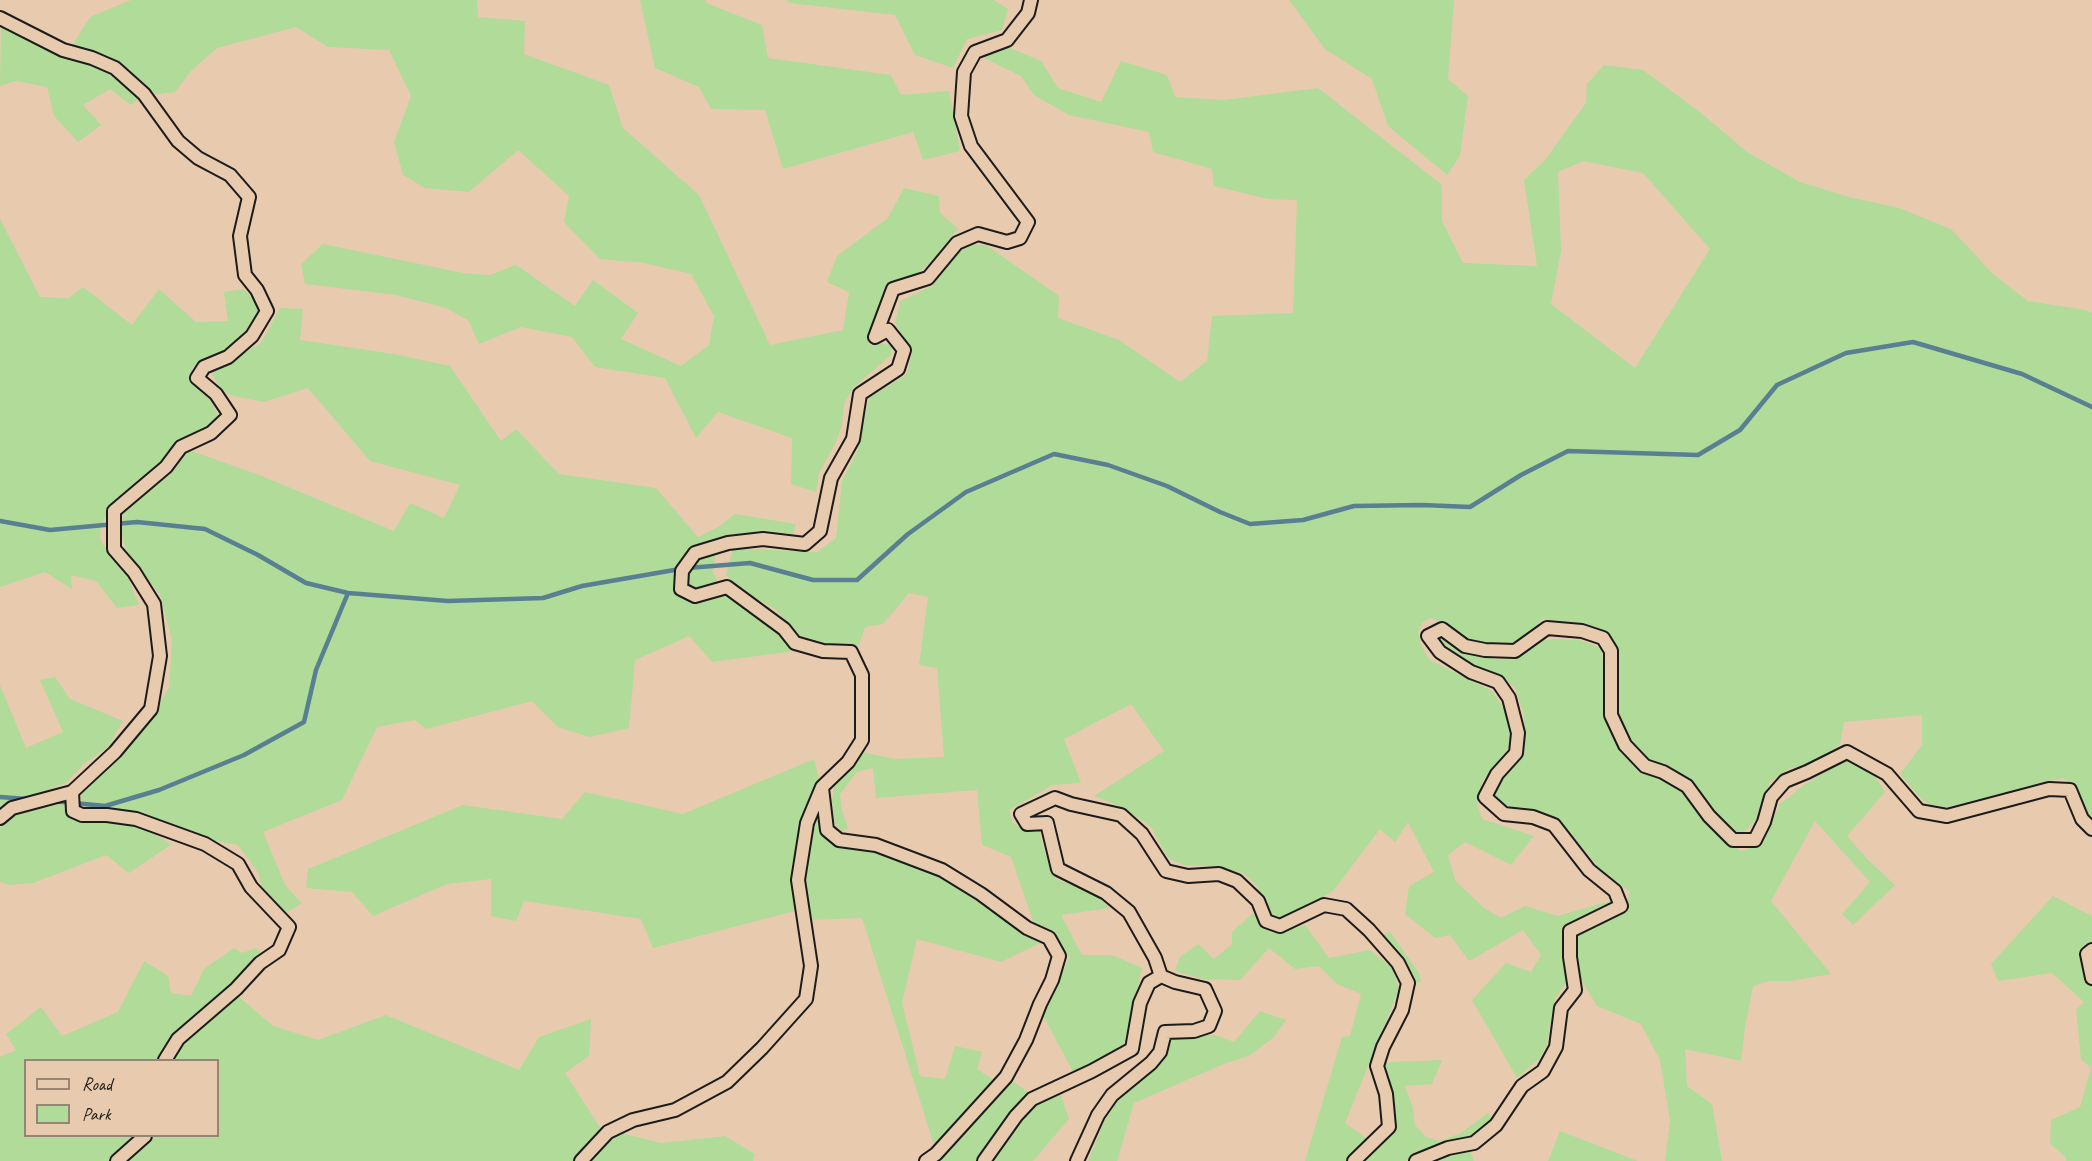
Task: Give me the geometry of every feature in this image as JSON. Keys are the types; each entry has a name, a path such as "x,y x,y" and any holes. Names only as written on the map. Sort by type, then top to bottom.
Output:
{"street":[{"path":"581,1161 608,1132 633,1120 675,1110 727,1082 762,1048 806,999 811,966 798,880 807,823 822,787 848,762 862,740 862,675 851,652 823,651 795,643 784,629 727,586 695,596 681,589 682,571 695,553 717,546 763,539 805,544 820,531 831,478 853,439 860,394 898,369 904,350 888,330 875,337 893,289 928,278 957,243 978,234 1007,242 1020,238 1028,222 971,146 961,116 963,72 975,52 1007,40 1028,13 1031,0"},
{"path":"0,18 63,50 116,68 144,94 178,141 198,158 230,175 249,197 240,236 245,275 257,290 267,312 252,336 228,357 204,367 197,378 216,394 230,416 212,433 181,447 166,467 114,511 114,549 134,572 154,604 160,656 151,709 115,752 72,792 12,808 0,818"},
{"path":"1416,1161 1448,1148 1474,1143 1496,1125 1522,1086 1543,1071 1556,1047 1561,1008 1575,990 1570,957 1570,931 1621,906 1615,891 1589,870 1554,825 1533,817 1504,813 1485,797 1497,774 1516,753 1518,733 1509,698 1498,682 1471,672 1440,652 1428,636 1442,629 1465,646 1485,650 1515,651 1547,628 1582,631 1602,638 1611,651 1611,715 1625,745 1645,766 1663,772 1687,786 1709,816 1733,840 1755,840 1764,822 1771,797 1785,781 1847,752 1887,774 1918,811 1947,816 2049,789 2070,790 2082,819 2092,829"},
{"path":"822,787 827,830 839,840 876,845 942,870 981,894 1027,928 1049,938 1059,956 1052,980 1026,1040 1006,1077 936,1154 926,1161"},
{"path":"72,792 73,811 81,815 107,815 136,819 205,844 238,864 251,887 289,927 279,950 260,963 236,989 178,1039 166,1059"},
{"path":"1077,1161 1098,1116 1112,1095 1160,1052 1165,1032 1194,1030 1209,1026 1215,1011 1205,989 1161,976 1155,958 1129,912 1106,893 1058,869 1047,824 1027,824 1021,814 1055,798 1071,804 1121,815 1142,834 1166,871 1188,876 1219,874 1237,881 1258,901 1266,921 1280,926 1324,905 1346,909 1369,930 1398,963 1408,983 1402,1010 1383,1047 1377,1066 1386,1094 1389,1127 1354,1161"},
{"path":"2092,950 2087,954 2092,978"},
{"path":"984,1161 1016,1116 1032,1099 1092,1071 1132,1048 1140,1003 1149,983 1161,976"},
{"path":"117,1161 144,1137"}],"green space":[{"path":"131,0 477,0 478,17 525,21 524,54 609,85 623,128 699,195 770,345 843,330 849,292 827,282 837,256 888,218 904,188 939,196 940,213 958,229 929,264 915,275 886,290 870,329 869,345 881,343 891,346 891,355 853,388 844,404 842,425 835,444 819,473 816,492 791,484 792,438 718,412 696,438 665,378 595,367 572,337 521,327 479,344 468,320 446,308 396,295 305,284 301,264 323,244 463,273 490,275 516,265 575,306 593,280 638,313 621,339 681,366 709,345 714,316 691,274 644,263 600,259 564,222 569,196 518,150 469,192 425,188 403,175 394,142 411,96 389,50 328,47 296,27 217,48 191,71 175,92 150,95 94,53 72,46 90,17"},
{"path":"640,0 706,0 706,3 762,25 768,58 891,75 901,95 949,91 960,151 923,160 913,132 783,169 765,110 711,109 699,87 655,68"},
{"path":"786,0 994,0 1008,9 1002,30 967,39 953,68 915,55 895,15 790,3"},
{"path":"1289,0 1454,0 1448,79 1468,96 1460,156 1447,175 1388,126 1372,79 1325,49"},
{"path":"1,25 33,39 61,56 110,72 140,98 131,105 110,89 83,105 101,125 78,142 54,116 47,87 16,81 0,86"},
{"path":"1005,46 1041,61 1058,88 1101,102 1121,61 1167,75 1175,97 1224,100 1318,88 1442,185 1442,221 1463,263 1537,266 1524,180 1546,159 1586,103 1587,84 1604,65 1643,70 1701,113 1747,152 1800,182 1849,197 1899,208 1951,229 1994,275 2028,301 2086,310 2092,313 2092,821 2084,814 2075,788 2063,778 1948,807 1933,806 1922,800 1900,774 1922,745 1922,715 1844,722 1840,745 1810,764 1788,769 1770,782 1755,821 1744,832 1731,833 1686,779 1643,757 1628,743 1613,702 1618,659 1613,642 1598,627 1542,619 1532,631 1515,642 1499,644 1473,642 1431,618 1423,622 1418,632 1421,645 1430,660 1492,691 1505,710 1512,732 1510,746 1482,782 1477,803 1482,819 1534,836 1511,865 1465,842 1448,855 1455,880 1484,908 1501,918 1525,906 1558,916 1610,901 1610,907 1564,927 1568,980 1555,999 1546,1047 1540,1058 1517,1078 1472,1000 1506,963 1531,972 1541,955 1523,930 1469,961 1450,935 1435,938 1405,914 1409,886 1434,872 1408,822 1395,842 1380,829 1333,891 1283,920 1275,919 1257,886 1244,874 1222,867 1185,865 1173,861 1166,855 1151,827 1126,809 1094,796 1164,751 1131,704 1064,739 1081,783 1053,785 1009,810 1013,823 1021,828 1039,830 1045,853 1056,879 1078,887 1100,899 1110,908 1061,915 1082,955 1112,955 1142,968 1125,1045 1073,1072 1043,1015 1069,958 1054,931 1034,924 1011,857 982,845 977,790 876,798 873,768 857,772 840,794 842,811 848,828 842,832 834,822 832,802 834,786 862,752 895,759 944,757 937,668 919,665 928,597 909,593 883,624 865,627 859,645 822,643 799,636 775,609 736,587 726,575 733,548 817,552 836,538 842,481 857,452 869,398 907,374 912,352 895,323 900,301 932,286 966,244 986,245 1059,296 1058,318 1119,340 1180,382 1207,361 1212,316 1293,313 1297,200 1268,199 1214,186 1212,169 1153,152 1149,132 1069,115 1034,95 1021,76 980,56","holes":["1583,161 1643,173 1710,249 1635,368 1551,304 1561,251 1558,172"]},
{"path":"0,219 40,297 69,298 83,287 132,325 159,289 196,322 228,321 224,292 244,289 260,307 258,320 248,335 233,349 193,367 189,380 211,401 217,414 214,425 177,440 170,454 110,509 101,525 100,539 109,555 128,578 139,605 117,608 96,581 71,575 72,589 45,572 0,587"},
{"path":"280,308 303,309 300,340 394,354 450,366 501,441 516,429 559,474 656,488 698,537 718,527 735,514 796,524 793,534 764,530 726,539 716,551 713,572 722,589 769,619 795,651 712,662 689,636 635,660 629,728 589,737 558,727 532,701 426,729 415,720 377,727 342,800 263,832 285,885 302,903 284,914 262,892 259,874 238,845 205,839 172,828 139,813 85,807 80,795 153,715 169,687 172,641 160,595 126,551 122,535 123,509 171,474 189,450 262,476 394,531 410,503 444,518 460,485 370,461 308,388 264,402 229,395 219,386 212,374 221,366 261,343"},
{"path":"1438,635 1468,655 1497,659 1519,657 1538,641 1554,639 1580,640 1601,648 1604,672 1603,703 1606,718 1623,751 1682,791 1726,842 1742,851 1762,844 1780,804 1804,785 1847,759 1873,773 1885,792 1847,836 1895,885 1853,925 1842,914 1870,882 1815,821 1771,901 1831,974 1791,981 1769,981 1753,986 1741,1061 1685,1049 1687,1086 1712,1104 1722,1161 1665,1161 1670,1120 1660,1060 1641,1024 1597,1006 1576,971 1575,934 1626,908 1630,892 1601,870 1558,819 1503,808 1493,795 1499,776 1517,759 1525,738 1524,714 1515,688 1501,677 1478,670 1444,644"},
{"path":"55,677 70,699 123,721 108,747 85,763 66,783 8,805 0,811 0,685 26,748 63,732 40,680"},
{"path":"814,759 820,783 794,880 795,911 653,948 641,919 524,901 516,921 491,916 491,879 447,884 373,916 352,892 306,888 308,869 463,805 562,819 585,792 683,814"},
{"path":"820,799 823,831 941,873 1046,940 1001,962 917,939 902,1003 920,1076 945,1079 955,1046 982,1052 977,1069 995,1081 935,1148 862,918 809,920 804,878 811,822"},
{"path":"66,803 67,814 81,820 109,821 137,826 172,844 129,873 106,855 33,883 9,885 0,882 0,824 15,812"},
{"path":"2053,896 2092,916 2092,1161 2066,1161 2066,1158 2050,1143 2051,1120 2080,1107 2091,1068 2081,1059 2076,1010 2084,1002 2052,973 1998,981 1991,964"},
{"path":"1253,913 1266,930 1284,932 1305,925 1329,958 1370,950 1392,968 1399,989 1345,1123 1366,1138 1345,1161 1305,1161 1342,1037 1350,1036 1361,994 1337,984 1319,966 1295,969 1269,948 1240,980 1203,979 1175,971 1180,957 1198,944 1214,959 1232,944 1232,932"},
{"path":"1390,932 1419,973 1421,982 1413,984 1381,935"},
{"path":"234,948 242,953 256,948 264,956 173,1038 160,1059 24,1059 24,1137 135,1137 108,1161 0,1161 0,1057 16,1050 6,1034 41,1007 62,1036 118,1012 144,961 168,976 171,993 191,996 204,969"},
{"path":"237,995 273,1026 318,1040 386,1015 519,1070 539,1037 591,1019 589,1056 565,1073 601,1129 573,1161 129,1161 153,1137 219,1137 219,1059 170,1059 186,1040"},
{"path":"1260,1011 1286,1020 1274,1037 1249,1056 1226,1063 1134,1103 1117,1161 1088,1161 1104,1122 1120,1096 1164,1060 1171,1036 1215,1035 1234,1042"},
{"path":"1442,1060 1432,1084 1405,1086 1413,1108 1415,1125 1426,1137 1440,1141 1461,1133 1488,1113 1495,1121 1473,1138 1424,1152 1405,1161 1359,1161 1395,1126 1383,1064"},
{"path":"1010,1079 1029,1093 1010,1114 978,1161 930,1161"},
{"path":"1061,1095 1069,1119 1033,1161 992,1161 1035,1101"},
{"path":"613,1131 661,1143 725,1136 755,1154 753,1161 587,1161"},
{"path":"1560,1131 1638,1161 1548,1161"},
{"path":"1469,1148 1474,1161 1426,1161 1432,1158"}],"waterway":[{"path":"688,568 750,563 813,580 857,580 908,534 966,492 1054,454 1108,465 1167,486 1250,524 1303,520 1354,506 1470,507 1521,475 1568,451 1698,455 1740,430 1777,385 1846,353 1913,342 2022,374 2092,407"},
{"path":"0,521 50,530 137,522 205,529 258,555 306,583 348,593 448,601 543,598 582,586 680,569"},
{"path":"53,801 105,806 159,790 244,755 304,722 316,670 348,593"},
{"path":"0,797 27,799"}]}
